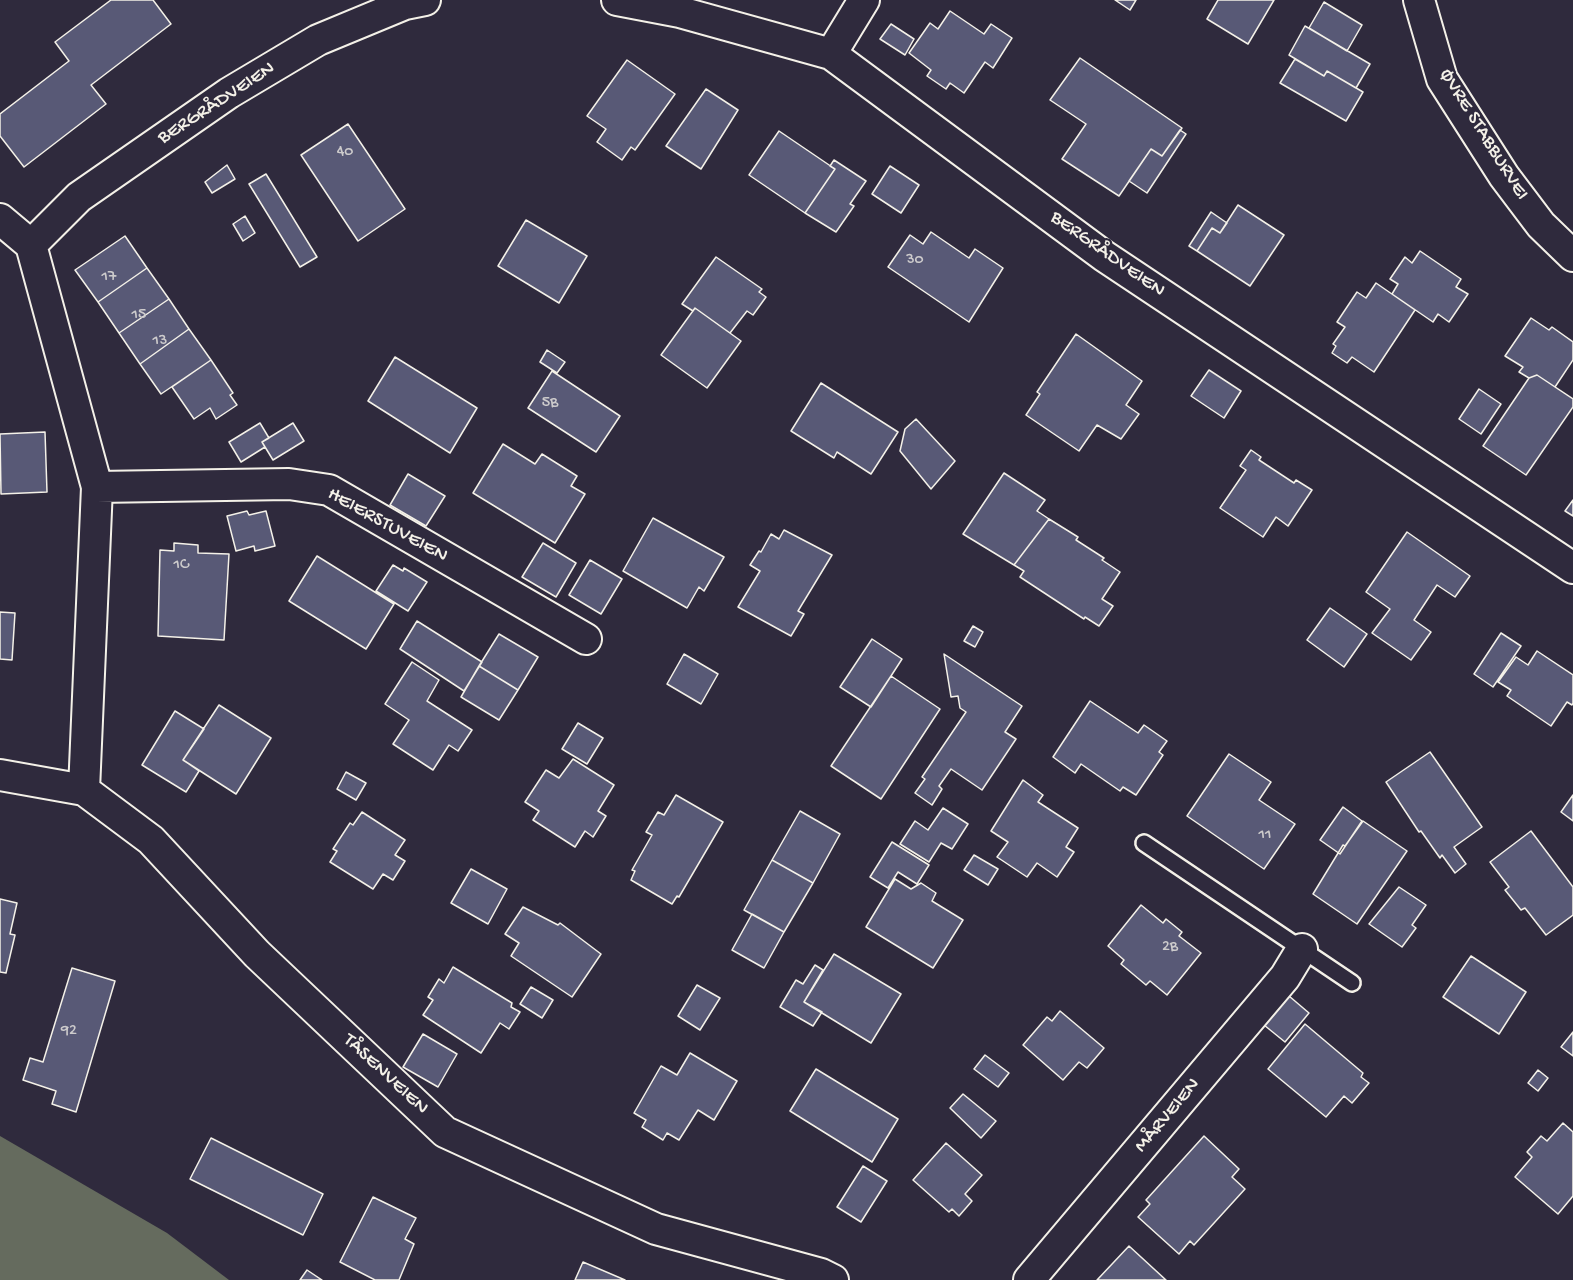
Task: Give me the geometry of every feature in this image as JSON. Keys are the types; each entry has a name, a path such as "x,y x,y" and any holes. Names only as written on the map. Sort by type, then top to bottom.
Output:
{"street":[{"name":"BERGRÅDVEIEN","path":"31,245 79,197 229,93 318,40 405,4 425,0"},
{"name":"BERGRÅDVEIEN","path":"617,0 680,12 831,54 1104,256 1573,568"},
{"path":"831,54 864,0"},
{"name":"ØVRE STABBURVEI","path":"1419,0 1442,79 1504,176 1541,225 1573,256"},
{"path":"0,219 31,245 97,487 84,790"},
{"name":"HEIERSTUVEIEN","path":"97,487 289,484 329,490 586,639"},
{"name":"TÅSENVEIEN","path":"0,775 84,790 151,840 256,954 445,1132 656,1229 821,1274 833,1280"},
{"name":"MÅRVEIEN","path":"1029,1280 1285,977 1302,949"}],"lane":[{"path":"1144,843 1352,983"}],"green space":[{"path":"0,1136 167,1233 229,1280 0,1280"}],"building":[{"path":"111,0 153,0 171,24 91,85 106,104 24,167 0,136 0,114 69,61 55,42"},
{"path":"1115,0 1136,0 1130,10"},
{"path":"1218,0 1274,0 1248,44 1207,19"},
{"path":"1324,2 1362,25 1347,51 1309,28"},
{"path":"950,11 984,34 991,24 1012,38 993,68 985,62 964,93 950,83 946,89 927,76 931,70 909,53 930,23 938,29"},
{"path":"891,24 914,39 905,55 880,39"},
{"path":"1305,26 1370,64 1356,88 1327,71 1324,76 1289,55"},
{"path":"1080,58 1182,128 1162,156 1151,149 1119,196 1062,159 1086,124 1050,100"},
{"path":"1295,59 1324,76 1327,71 1363,92 1346,121 1280,83"},
{"path":"627,60 675,94 635,150 631,147 622,160 597,142 606,129 587,116"},
{"path":"706,89 738,110 701,169 666,146"},
{"path":"348,124 405,209 358,241 301,155"},
{"path":"1180,130 1186,134 1147,193 1129,181 1151,149 1162,156"},
{"path":"779,131 835,169 805,213 749,175"},
{"path":"834,160 866,181 850,204 854,206 836,232 805,213 835,169 830,166"},
{"path":"227,165 235,179 212,193 205,182"},
{"path":"890,166 919,185 901,213 872,194"},
{"path":"266,174 317,257 300,267 249,184"},
{"path":"1238,205 1284,235 1250,286 1197,251 1212,228 1220,233"},
{"path":"1211,212 1227,223 1220,233 1212,228 1197,251 1189,246"},
{"path":"245,216 255,233 243,241 233,224"},
{"path":"526,220 587,256 559,303 498,266"},
{"path":"931,232 969,258 975,249 1003,268 969,322 888,267 910,235 923,244"},
{"path":"125,236 147,268 98,302 75,270"},
{"path":"1420,251 1461,279 1456,287 1468,294 1449,322 1438,314 1433,322 1392,294 1398,284 1390,279 1405,257 1412,263"},
{"path":"716,257 762,289 759,292 766,297 753,315 747,311 730,333 695,308 693,311 682,304"},
{"path":"147,268 169,299 119,333 98,302"},
{"path":"1376,283 1415,310 1374,372 1352,357 1347,363 1332,353 1336,346 1333,344 1345,327 1337,322 1357,292 1366,298"},
{"path":"169,299 189,329 140,364 119,333"},
{"path":"695,308 741,341 707,388 661,355"},
{"path":"1531,318 1549,330 1552,327 1573,342 1573,360 1555,387 1537,375 1529,378 1519,372 1523,367 1505,356"},
{"path":"189,329 211,360 161,394 140,364"},
{"path":"1076,334 1142,381 1126,405 1139,414 1121,439 1097,425 1079,451 1026,415 1040,394 1037,392"},
{"path":"547,350 565,362 557,373 540,362"},
{"path":"395,357 477,408 450,453 368,401"},
{"path":"211,360 233,393 230,395 237,405 216,419 210,408 194,419 172,387"},
{"path":"1209,370 1241,391 1224,418 1191,396"},
{"path":"552,371 620,416 596,452 528,408"},
{"path":"1537,375 1573,399 1573,407 1526,475 1483,446 1529,378"},
{"path":"821,383 898,432 871,474 837,452 834,458 791,431"},
{"path":"1479,389 1501,404 1481,434 1459,419"},
{"path":"916,419 955,461 931,489 900,451 905,429"},
{"path":"260,423 269,438 262,442 265,447 241,462 229,442"},
{"path":"293,423 304,441 273,460 262,442"},
{"path":"45,432 47,492 1,494 0,434"},
{"path":"503,444 535,464 542,454 577,476 571,486 585,494 555,543 473,493"},
{"path":"1251,450 1261,457 1259,460 1294,483 1296,480 1312,490 1288,526 1276,517 1263,537 1220,508 1246,470 1240,466"},
{"path":"1004,473 1045,500 1037,511 1049,519 1014,565 963,534"},
{"path":"408,474 445,496 426,526 390,505"},
{"path":"1573,500 1573,516 1565,511"},
{"path":"247,511 249,515 266,511 275,546 255,551 254,546 236,551 227,516"},
{"path":"653,518 724,557 704,591 699,587 687,608 623,571"},
{"path":"1049,519 1078,537 1076,540 1104,558 1102,560 1120,572 1102,599 1113,606 1099,626 1085,617 1084,619 1020,577 1024,571 1014,565"},
{"path":"784,530 832,555 798,611 804,614 791,636 738,607 760,571 750,565 759,551 761,552 771,534 779,539"},
{"path":"1407,532 1470,576 1455,597 1437,585 1414,620 1431,632 1411,660 1372,633 1390,609 1366,592"},
{"path":"174,543 198,545 198,553 229,554 224,640 158,636 160,550 174,551"},
{"path":"543,543 576,563 556,597 522,577"},
{"path":"317,556 394,604 366,649 289,601"},
{"path":"590,560 622,579 601,614 569,595"},
{"path":"393,565 403,571 404,568 427,582 408,611 376,591"},
{"path":"1330,608 1367,634 1344,667 1307,640"},
{"path":"0,612 15,613 12,660 0,659"},
{"path":"417,621 482,662 464,691 400,649"},
{"path":"973,626 983,632 975,647 964,641"},
{"path":"1501,633 1521,646 1493,687 1474,674"},
{"path":"499,634 538,657 518,690 479,666"},
{"path":"872,639 902,659 871,707 840,687"},
{"path":"1537,651 1573,675 1573,703 1572,705 1567,702 1551,726 1507,696 1511,690 1498,682 1516,657 1528,665"},
{"path":"684,654 718,674 701,704 667,684"},
{"path":"944,654 1022,706 1005,732 1016,739 982,790 951,769 939,786 942,789 932,805 915,793 925,779 922,777 966,712 960,708 958,696 951,697"},
{"path":"412,662 439,680 427,701 472,730 458,751 449,745 433,770 393,744 409,720 385,704"},
{"path":"479,666 518,690 499,720 461,697"},
{"path":"891,676 940,709 881,799 831,766"},
{"path":"1090,701 1138,733 1144,725 1167,741 1159,752 1163,755 1136,795 1123,787 1120,791 1081,764 1075,773 1053,757"},
{"path":"219,705 271,738 236,794 183,760"},
{"path":"175,711 204,729 183,760 199,771 186,792 142,765"},
{"path":"578,723 603,738 587,764 562,749"},
{"path":"1430,752 1482,827 1454,847 1466,864 1455,873 1442,855 1440,858 1421,831 1419,832 1386,782"},
{"path":"1229,754 1271,782 1259,800 1295,824 1264,869 1187,816"},
{"path":"573,759 614,785 598,811 606,816 593,837 585,831 575,847 533,820 539,811 525,802 546,770 559,778"},
{"path":"346,772 366,783 356,800 337,789"},
{"path":"1023,780 1043,795 1038,802 1078,828 1066,847 1074,852 1057,877 1037,863 1027,877 997,857 1008,842 991,831"},
{"path":"676,795 723,822 679,897 677,896 672,904 631,880 635,871 632,870 652,835 646,832 658,812 664,815"},
{"path":"1573,795 1573,821 1561,812"},
{"path":"1343,807 1362,821 1340,854 1320,840"},
{"path":"943,808 968,824 952,849 941,843 929,862 900,844 915,821 928,830"},
{"path":"800,811 840,834 813,883 772,860"},
{"path":"362,812 405,840 395,855 405,861 393,880 383,874 373,889 330,862 337,851 333,849 350,823 353,825"},
{"path":"1363,821 1407,851 1357,924 1313,894 1343,845 1345,846"},
{"path":"1531,831 1573,887 1573,915 1546,935 1525,908 1521,910 1505,890 1509,887 1490,862"},
{"path":"892,842 929,865 917,884 898,872 888,888 870,877"},
{"path":"974,855 998,869 988,885 964,870"},
{"path":"772,860 813,883 784,932 744,910"},
{"path":"471,869 507,889 488,924 451,903"},
{"path":"895,879 911,889 921,883 936,893 932,901 963,920 933,968 866,927"},
{"path":"1399,887 1426,905 1412,925 1416,928 1402,947 1369,924"},
{"path":"0,899 17,903 10,934 15,935 6,973 0,972"},
{"path":"1141,905 1163,923 1166,919 1182,932 1179,936 1201,953 1167,995 1150,981 1146,985 1121,964 1124,960 1108,946"},
{"path":"523,907 558,925 560,923 601,954 572,997 511,956 519,943 505,934"},
{"path":"752,914 784,932 764,968 732,950"},
{"path":"834,954 901,994 871,1043 804,1002"},
{"path":"1471,956 1526,992 1499,1034 1443,997"},
{"path":"815,965 823,970 804,1002 822,1012 813,1026 780,1007 796,980 803,984"},
{"path":"453,967 512,1003 511,1007 520,1012 509,1029 500,1023 481,1053 423,1015 433,1000 428,997 439,979 444,983"},
{"path":"72,968 115,981 76,1112 52,1104 56,1091 23,1080 30,1058 43,1062"},
{"path":"697,985 720,998 700,1030 678,1016"},
{"path":"531,987 553,1000 542,1018 520,1004"},
{"path":"1289,996 1309,1013 1285,1042 1264,1025"},
{"path":"1060,1011 1104,1048 1087,1068 1079,1062 1063,1080 1023,1045 1047,1017 1052,1021"},
{"path":"1305,1024 1363,1073 1361,1077 1369,1083 1352,1103 1344,1096 1326,1117 1268,1069"},
{"path":"1573,1032 1573,1056 1561,1047"},
{"path":"423,1034 457,1054 438,1087 403,1067"},
{"path":"690,1053 737,1081 714,1120 698,1110 679,1140 667,1133 663,1140 642,1127 646,1120 634,1113 661,1066 677,1075"},
{"path":"985,1055 1009,1073 998,1087 974,1069"},
{"path":"816,1069 898,1119 872,1162 790,1111"},
{"path":"1538,1070 1548,1078 1538,1091 1528,1083"},
{"path":"963,1094 996,1121 981,1138 950,1108"},
{"path":"1563,1123 1573,1132 1573,1196 1558,1214 1515,1177 1532,1157 1527,1152 1541,1136 1547,1141"},
{"path":"1204,1136 1239,1169 1232,1177 1245,1189 1194,1245 1190,1241 1179,1254 1138,1217 1150,1204 1146,1200"},
{"path":"211,1138 323,1194 303,1235 190,1179"},
{"path":"946,1143 982,1175 965,1194 972,1201 959,1216 952,1209 949,1212 913,1180"},
{"path":"863,1166 887,1181 861,1222 837,1207"},
{"path":"373,1197 416,1218 405,1239 414,1244 399,1280 375,1280 340,1262"},
{"path":"1129,1246 1166,1280 1097,1280"},
{"path":"583,1262 625,1280 575,1280"},
{"path":"307,1270 322,1280 300,1280"}]}
